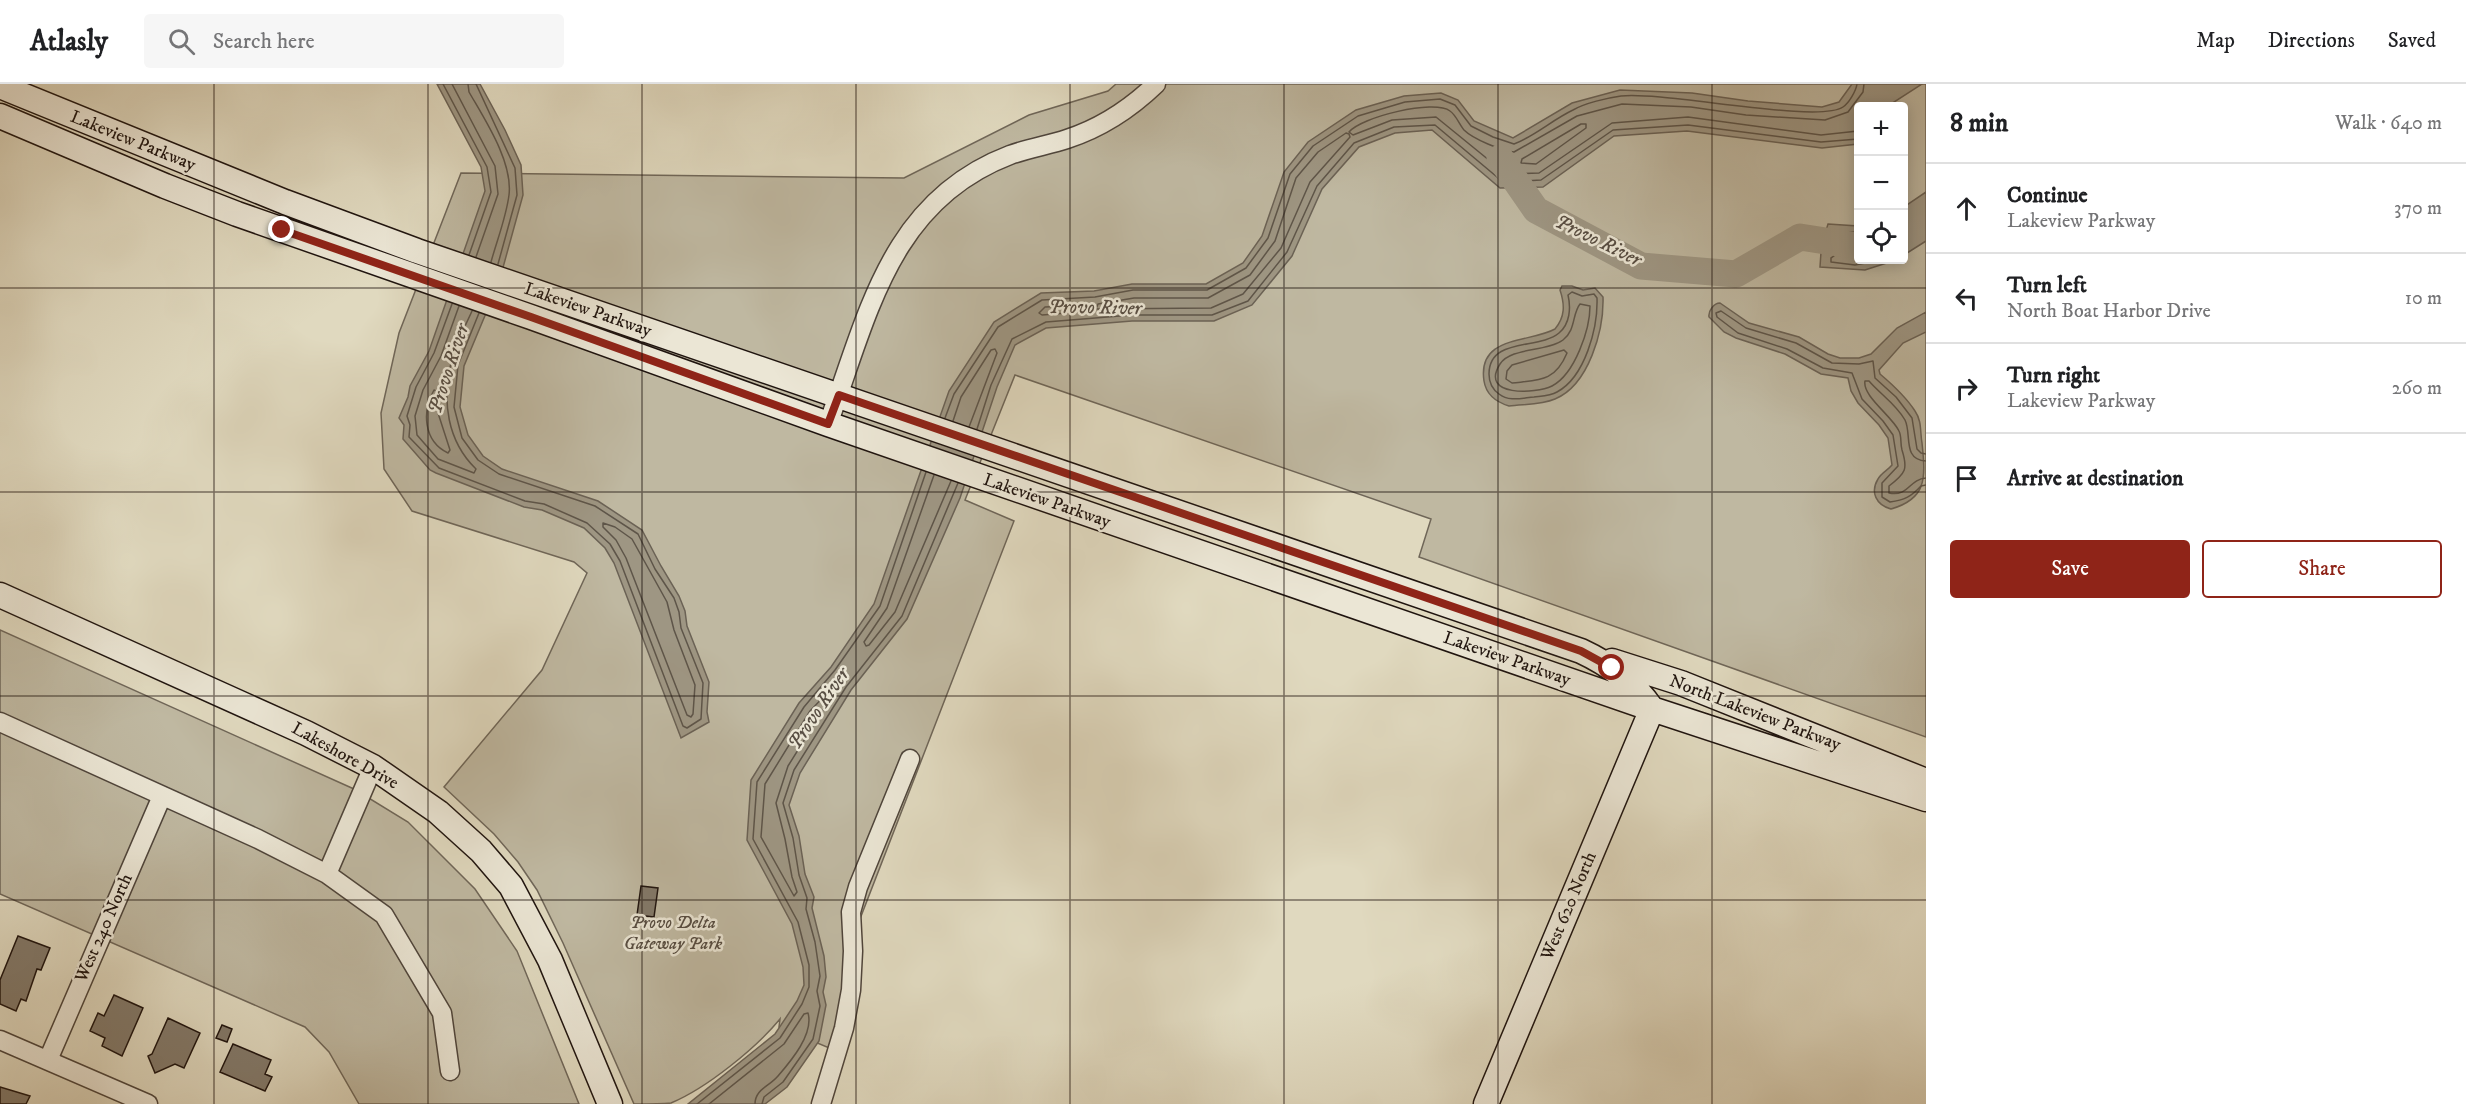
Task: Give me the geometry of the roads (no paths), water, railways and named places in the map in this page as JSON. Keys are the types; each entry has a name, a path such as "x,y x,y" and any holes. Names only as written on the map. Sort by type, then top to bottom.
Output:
{"street":[{"path":"828,424 882,276 908,233 931,206 958,183 991,163 1069,138 1105,122 1139,100 1156,84"},
{"name":"Lakeview Parkway","path":"0,86 255,190 417,251 1581,651 1597,658 1626,679 1652,709"},
{"name":"Lakeview Parkway","path":"0,116 201,201 882,443 1652,709"},
{"name":"Lakeshore Drive","path":"0,595 306,733 373,767 438,812 481,851 511,886 550,960 610,1104"},
{"name":"North Lakeview Parkway","path":"1581,651 1681,683 1926,781"},
{"name":"North Lakeview Parkway","path":"1652,709 1926,799"},
{"name":"West 620 North","path":"1486,1104 1652,709"},
{"path":"0,722 258,839 327,874 384,915 442,1013 450,1071"},
{"path":"821,1104 839,1049 851,990 853,951 851,912 858,887 910,759"},
{"path":"327,874 373,767"},
{"name":"West 240 North","path":"48,1060 162,796"},
{"path":"0,1040 148,1104"}],"water":[{"path":"437,84 480,84 521,165 523,195 499,282 464,366 460,407 468,435 483,456 502,469 598,501 642,530 679,596 685,611 687,626 709,682 707,712 709,722 681,738 614,563 605,548 584,528 542,510 524,507 430,470 403,439 404,425 399,418 410,386 429,351 485,191 481,167"},
{"path":"1852,84 1922,84 1894,102 1854,102 1854,144 1822,148 1687,131 1614,136 1543,187 1500,188 1432,130 1395,133 1359,147 1322,189 1292,256 1252,305 1214,321 1132,321 1046,328 1015,345 997,387 960,498 907,619 851,690 800,773 789,805 799,836 805,874 814,897 812,908 824,956 826,977 823,992 826,1005 819,1041 787,1087 765,1104 688,1104 775,1034 797,1001 804,985 803,967 792,924 747,840 751,780 799,703 831,667 874,604 949,391 994,322 1041,293 1094,291 1132,284 1206,284 1243,263 1262,236 1284,172 1308,142 1356,110 1404,96 1441,93 1458,100 1474,121 1513,138 1572,103 1620,90 1692,93 1748,101 1822,107 1839,102"},
{"path":"1926,192 1926,241 1908,252 1908,210 1908,204"},
{"path":"1828,224 1854,226 1854,264 1884,264 1865,270 1820,267 1821,252 1830,251 1834,245 1832,240 1824,237"},
{"path":"1562,286 1572,286 1583,290 1595,288 1603,297 1601,325 1585,369 1567,392 1550,401 1509,406 1500,402 1489,394 1485,386 1484,366 1489,355 1508,343 1555,329 1561,320 1563,311 1560,290"},
{"path":"1720,303 1749,323 1799,337 1828,354 1840,358 1859,358 1871,354 1897,328 1926,312 1926,332 1903,343 1879,370 1880,374 1899,391 1911,406 1920,423 1923,478 1921,486 1911,500 1891,509 1878,501 1875,493 1876,484 1881,475 1892,465 1888,438 1858,403 1851,391 1848,378 1821,374 1785,354 1724,332 1709,317 1712,308"}],"waterway":[{"name":"Provo River","path":"1500,158 1536,210 1641,266 1736,274 1800,237 1854,245"}],"park label":[{"name":"Provo Delta Gateway Park","path":"673,933"}]}
